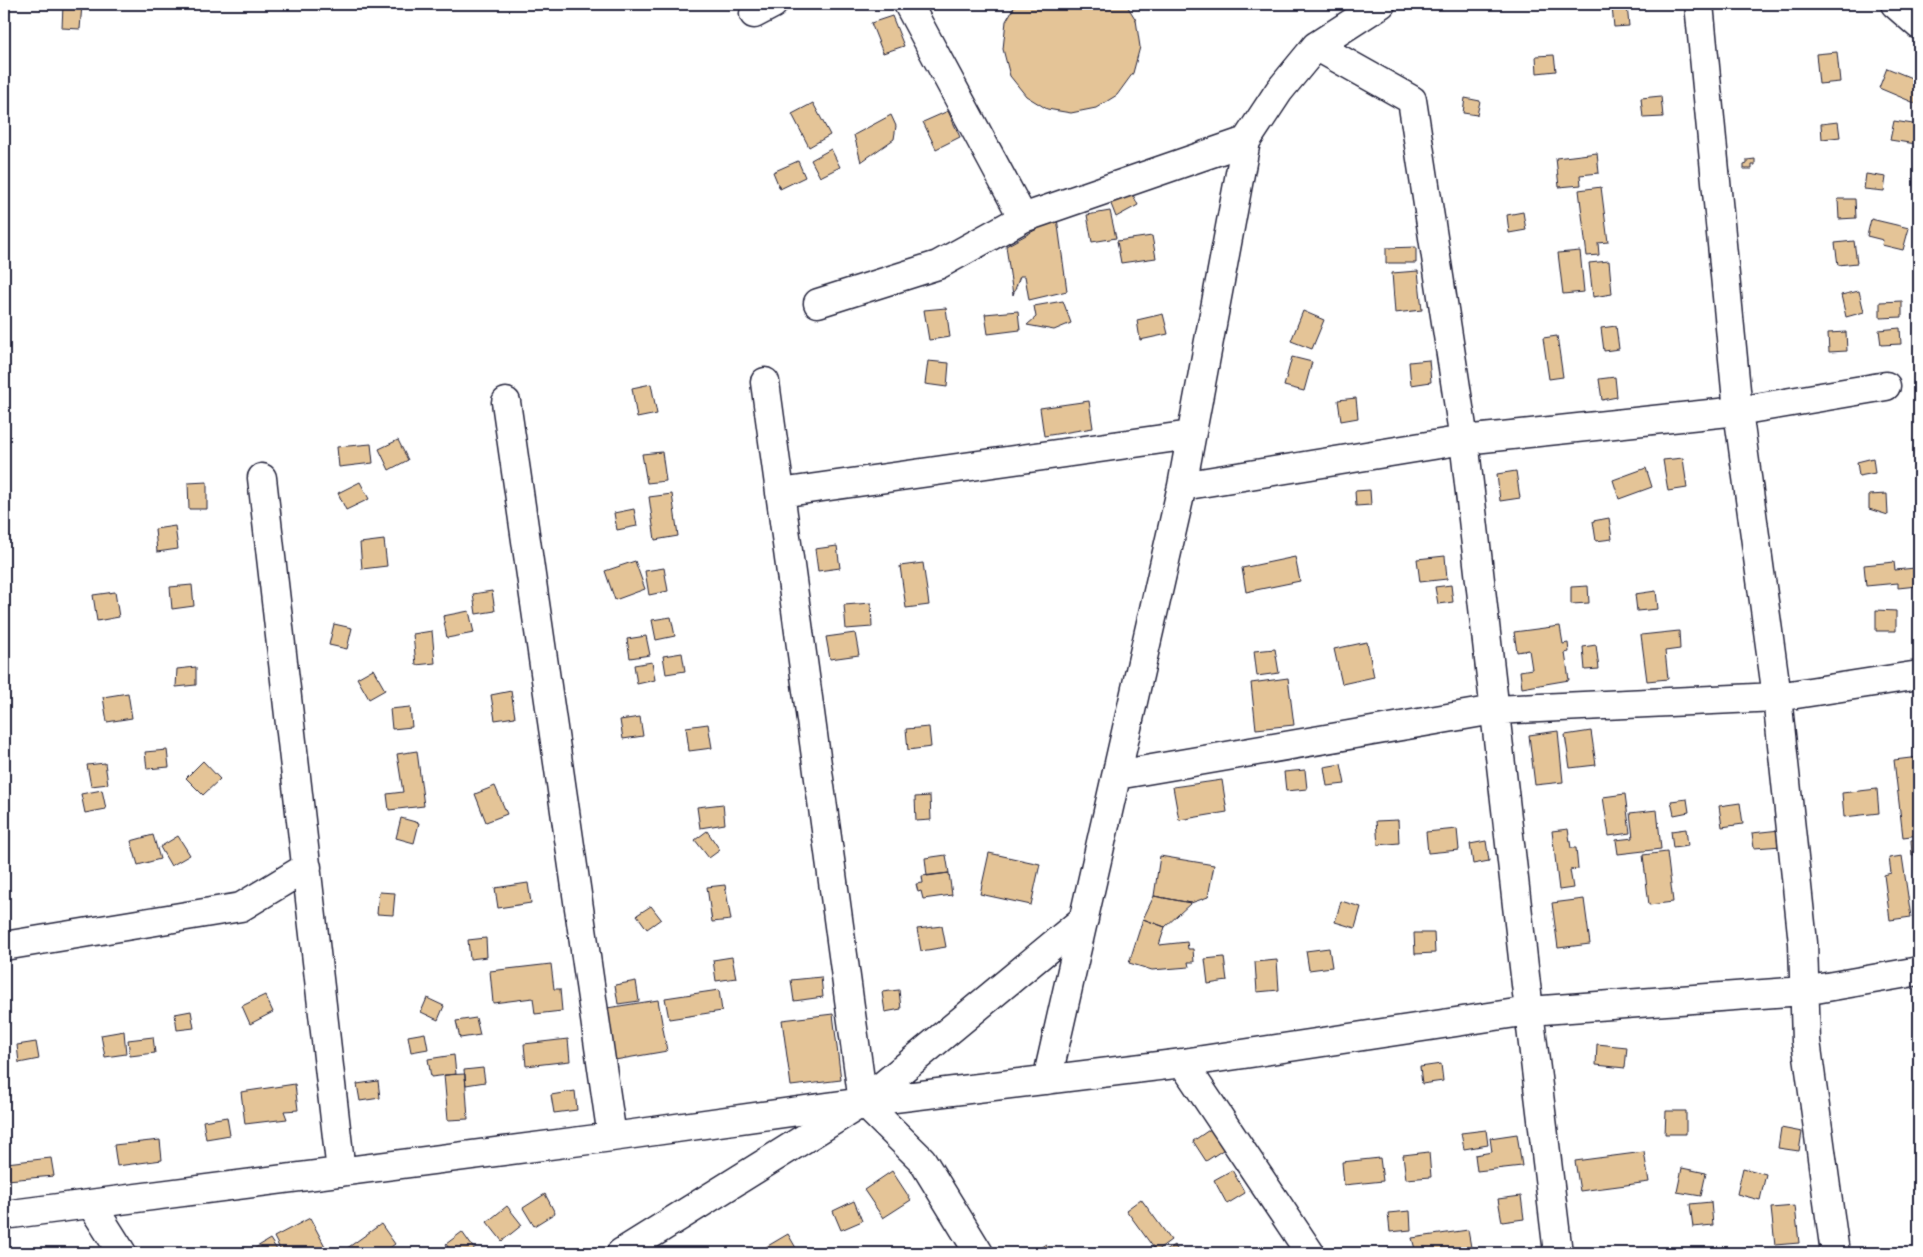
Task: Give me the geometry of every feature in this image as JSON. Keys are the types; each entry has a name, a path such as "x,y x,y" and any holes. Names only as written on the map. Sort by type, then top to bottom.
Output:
{"street":[{"path":"908,4 1023,218"},
{"path":"1047,1080 1182,486 1246,141 1279,91 1316,46 1381,4"},
{"path":"1699,4 1738,411 1777,697 1803,943 1806,1041 1836,1253"},
{"path":"1895,4 1919,25"},
{"path":"1316,46 1412,100 1464,440 1558,1253"},
{"path":"818,303 938,265 1023,218 1246,141"},
{"path":"766,382 863,1102 922,1160 979,1253"},
{"path":"1182,486 1464,440 1738,411 1886,386"},
{"path":"506,402 612,1137"},
{"path":"780,493 1192,435"},
{"path":"262,478 341,1172"},
{"path":"1117,776 1494,710 1777,697 1919,675"},
{"path":"4,946 241,907 307,867"},
{"path":"621,1253 649,1246 863,1102 1084,919"},
{"path":"4,1215 612,1137 863,1102 1183,1063 1529,1011 1804,991 1919,971"},
{"path":"1183,1063 1310,1253"},
{"path":"91,1204 122,1253"}],"building":[{"path":"1016,4 1126,4 1136,20 1140,47 1133,73 1117,95 1096,108 1071,113 1047,109 1026,96 1010,76 1003,49 1006,21"},
{"path":"63,5 82,5 80,29 62,28"},
{"path":"1627,5 1629,26 1614,27 1612,7"},
{"path":"892,16 904,46 883,53 871,23"},
{"path":"1837,52 1840,82 1819,84 1816,54"},
{"path":"1554,55 1556,71 1537,73 1536,56"},
{"path":"1887,68 1919,81 1919,99 1917,104 1879,88"},
{"path":"1661,96 1663,117 1643,118 1641,98"},
{"path":"1465,98 1480,101 1477,115 1463,113"},
{"path":"813,103 830,135 809,147 792,114"},
{"path":"948,111 960,137 936,149 923,122"},
{"path":"891,115 896,126 894,139 861,162 854,135"},
{"path":"1894,121 1919,125 1916,144 1890,140"},
{"path":"1838,122 1840,137 1822,139 1821,124"},
{"path":"831,149 840,167 820,177 811,160"},
{"path":"1597,153 1599,173 1580,175 1581,185 1559,187 1556,158"},
{"path":"1755,159 1755,165 1752,165 1752,169 1744,169 1747,160"},
{"path":"798,161 805,177 780,189 773,172"},
{"path":"1866,174 1886,177 1884,191 1864,189"},
{"path":"1601,187 1608,242 1598,243 1599,255 1587,256 1579,190"},
{"path":"1130,189 1138,205 1116,217 1109,199"},
{"path":"1838,199 1855,199 1856,218 1839,219"},
{"path":"1110,211 1116,238 1092,242 1087,215"},
{"path":"1523,212 1526,230 1509,233 1507,215"},
{"path":"1057,218 1067,291 1029,300 1025,276 1020,276 1013,295 1006,246"},
{"path":"1871,219 1909,228 1903,250 1882,245 1883,240 1867,236"},
{"path":"1152,236 1156,258 1121,263 1117,241"},
{"path":"1854,241 1857,263 1838,265 1835,243"},
{"path":"1416,247 1416,263 1386,263 1386,248"},
{"path":"1580,251 1584,292 1563,294 1558,253"},
{"path":"1609,261 1612,294 1593,297 1589,263"},
{"path":"1418,271 1422,310 1395,313 1392,273"},
{"path":"1859,291 1864,312 1846,317 1841,295"},
{"path":"1063,301 1071,323 1054,330 1027,325 1036,317 1034,306"},
{"path":"1902,301 1902,317 1880,318 1880,302"},
{"path":"946,308 950,337 929,340 924,310"},
{"path":"1018,311 1020,330 988,334 985,314"},
{"path":"1303,311 1324,320 1312,349 1291,341"},
{"path":"1163,314 1168,334 1140,340 1137,320"},
{"path":"1616,326 1619,349 1604,351 1601,328"},
{"path":"1900,328 1901,344 1881,345 1879,330"},
{"path":"1846,332 1847,351 1829,352 1828,333"},
{"path":"1557,336 1563,377 1549,379 1543,338"},
{"path":"1292,357 1312,362 1304,391 1284,386"},
{"path":"1429,360 1431,382 1411,385 1409,362"},
{"path":"928,361 949,363 947,387 925,384"},
{"path":"1615,377 1617,397 1602,400 1599,379"},
{"path":"651,384 657,414 637,418 632,388"},
{"path":"1356,398 1358,418 1341,421 1338,400"},
{"path":"1089,401 1093,428 1044,436 1040,408"},
{"path":"398,440 408,460 389,470 379,449"},
{"path":"371,444 373,463 339,467 337,447"},
{"path":"662,452 666,481 647,483 642,454"},
{"path":"1683,458 1687,488 1668,491 1663,460"},
{"path":"1873,458 1875,473 1859,476 1857,462"},
{"path":"1646,468 1652,487 1619,499 1613,480"},
{"path":"1516,471 1520,498 1500,501 1497,474"},
{"path":"207,482 207,509 189,509 188,483"},
{"path":"360,482 369,499 346,510 338,493"},
{"path":"1370,490 1371,505 1356,506 1355,491"},
{"path":"672,494 678,536 655,540 649,497"},
{"path":"1887,494 1888,515 1869,509 1869,495"},
{"path":"634,509 637,526 617,530 614,513"},
{"path":"1609,518 1612,539 1596,541 1593,521"},
{"path":"175,526 178,549 157,552 155,529"},
{"path":"384,540 387,566 362,569 360,543"},
{"path":"837,546 840,568 818,571 815,549"},
{"path":"1445,556 1447,579 1420,582 1417,559"},
{"path":"1295,557 1300,581 1246,592 1242,568"},
{"path":"635,561 645,589 615,600 605,571"},
{"path":"1894,562 1895,570 1915,568 1917,586 1898,588 1898,583 1866,586 1864,565"},
{"path":"923,563 929,605 906,608 900,566"},
{"path":"664,568 668,591 649,595 645,571"},
{"path":"192,585 194,606 172,609 170,587"},
{"path":"1451,585 1453,602 1438,604 1435,587"},
{"path":"1588,586 1589,603 1571,604 1571,587"},
{"path":"492,591 495,611 476,614 473,594"},
{"path":"1656,591 1658,609 1637,611 1635,594"},
{"path":"115,592 119,617 97,621 93,595"},
{"path":"871,603 872,627 846,629 844,605"},
{"path":"1876,610 1896,611 1896,631 1876,631"},
{"path":"469,611 474,633 447,638 443,616"},
{"path":"671,617 675,636 656,640 652,620"},
{"path":"334,624 352,628 347,649 329,645"},
{"path":"1560,626 1563,644 1568,643 1569,652 1565,653 1569,680 1522,688 1520,671 1532,669 1529,650 1517,652 1514,632"},
{"path":"432,631 435,663 416,665 413,634"},
{"path":"1679,631 1680,649 1665,651 1668,679 1647,681 1641,635"},
{"path":"855,633 859,655 830,659 826,637"},
{"path":"646,636 650,655 630,658 627,639"},
{"path":"1367,642 1374,677 1342,684 1334,649"},
{"path":"1596,645 1599,669 1585,670 1583,647"},
{"path":"1275,649 1279,673 1257,676 1254,651"},
{"path":"682,653 685,671 666,674 663,656"},
{"path":"652,662 655,680 637,684 634,665"},
{"path":"196,667 196,685 176,687 177,669"},
{"path":"373,669 385,690 369,699 357,678"},
{"path":"1288,678 1294,725 1256,729 1251,683"},
{"path":"511,691 515,717 495,720 491,695"},
{"path":"128,693 132,718 107,722 103,697"},
{"path":"410,707 412,727 392,729 390,709"},
{"path":"640,717 643,736 623,739 620,720"},
{"path":"708,724 712,748 689,751 686,727"},
{"path":"929,727 931,747 908,750 906,729"},
{"path":"1558,731 1563,782 1535,785 1529,735"},
{"path":"1591,731 1596,765 1570,768 1565,735"},
{"path":"167,750 169,767 147,769 145,752"},
{"path":"417,751 424,806 389,810 387,794 403,792 397,754"},
{"path":"1919,757 1919,835 1903,837 1894,760"},
{"path":"203,761 220,779 203,795 186,778"},
{"path":"105,763 108,784 91,786 87,765"},
{"path":"1341,764 1345,784 1327,786 1324,767"},
{"path":"1305,770 1307,789 1286,791 1284,772"},
{"path":"1222,780 1227,812 1179,820 1173,787"},
{"path":"495,786 507,814 486,822 475,794"},
{"path":"1877,789 1879,813 1844,817 1842,793"},
{"path":"102,790 106,809 85,813 81,794"},
{"path":"1625,794 1630,833 1609,836 1603,797"},
{"path":"930,796 931,820 916,821 915,797"},
{"path":"1687,799 1689,812 1674,815 1671,801"},
{"path":"1740,803 1743,824 1722,827 1719,806"},
{"path":"723,804 725,824 700,828 697,807"},
{"path":"1657,810 1661,849 1618,854 1616,840 1633,838 1630,813"},
{"path":"401,818 419,823 414,843 396,838"},
{"path":"1398,820 1399,843 1378,845 1376,821"},
{"path":"1457,829 1459,850 1428,853 1426,832"},
{"path":"1568,829 1571,848 1576,848 1578,869 1570,870 1573,888 1559,890 1552,831"},
{"path":"1686,829 1688,846 1673,848 1671,831"},
{"path":"1780,830 1782,846 1754,848 1752,833"},
{"path":"707,831 720,850 709,858 695,840"},
{"path":"153,835 160,859 138,865 131,841"},
{"path":"178,836 190,855 171,866 160,847"},
{"path":"1919,839 1919,854 1912,855 1911,840"},
{"path":"1486,841 1489,861 1473,864 1470,844"},
{"path":"1667,852 1673,902 1649,905 1643,855"},
{"path":"989,853 1040,864 1031,905 980,894"},
{"path":"946,855 949,873 927,876 925,858"},
{"path":"1160,856 1214,865 1208,897 1191,903 1154,896"},
{"path":"1902,856 1911,917 1890,920 1884,875 1891,873 1889,858"},
{"path":"949,873 952,895 923,899 921,891 918,892 916,884 923,883 922,876"},
{"path":"528,883 531,903 498,908 495,888"},
{"path":"725,885 731,920 712,922 707,887"},
{"path":"379,892 395,893 393,915 377,914"},
{"path":"1154,896 1191,903 1165,927 1143,919"},
{"path":"1584,899 1590,944 1558,948 1552,903"},
{"path":"1341,901 1361,907 1355,928 1335,922"},
{"path":"651,906 661,919 647,929 637,915"},
{"path":"1143,919 1165,927 1159,945 1187,942 1188,949 1193,949 1194,962 1188,962 1189,967 1152,970 1129,963"},
{"path":"942,926 946,947 921,951 917,929"},
{"path":"1414,933 1434,933 1435,953 1415,954"},
{"path":"486,938 487,957 470,959 468,940"},
{"path":"1329,948 1332,967 1309,970 1306,951"},
{"path":"732,957 736,978 716,981 713,960"},
{"path":"1224,957 1227,981 1208,984 1205,959"},
{"path":"1277,960 1279,990 1257,992 1255,962"},
{"path":"551,964 554,989 560,989 562,1011 535,1014 533,998 493,1003 490,971"},
{"path":"821,977 823,997 794,1001 791,980"},
{"path":"636,981 639,1001 618,1004 615,985"},
{"path":"719,990 722,1011 669,1019 665,998"},
{"path":"899,990 901,1009 885,1012 882,992"},
{"path":"265,995 273,1012 250,1024 242,1006"},
{"path":"427,998 444,1006 438,1020 421,1012"},
{"path":"658,1000 667,1051 615,1060 607,1008"},
{"path":"191,1011 194,1028 177,1030 175,1014"},
{"path":"833,1014 841,1080 791,1086 782,1020"},
{"path":"476,1018 480,1035 460,1038 456,1021"},
{"path":"124,1031 126,1054 105,1057 101,1035"},
{"path":"425,1033 428,1049 411,1052 408,1036"},
{"path":"153,1037 155,1053 130,1056 128,1040"},
{"path":"568,1039 570,1061 526,1066 524,1044"},
{"path":"36,1042 39,1059 19,1063 17,1045"},
{"path":"1597,1044 1627,1047 1625,1068 1596,1065"},
{"path":"454,1055 456,1074 431,1077 428,1059"},
{"path":"1441,1064 1443,1081 1422,1084 1420,1067"},
{"path":"483,1068 485,1082 466,1085 464,1070"},
{"path":"465,1074 468,1119 448,1120 444,1075"},
{"path":"378,1081 380,1098 360,1101 357,1084"},
{"path":"295,1084 298,1110 284,1111 287,1119 245,1124 241,1092"},
{"path":"575,1091 577,1110 554,1113 551,1095"},
{"path":"1666,1111 1686,1111 1686,1134 1665,1134"},
{"path":"227,1117 230,1135 206,1139 203,1121"},
{"path":"1212,1128 1226,1148 1206,1161 1193,1141"},
{"path":"1781,1128 1802,1132 1799,1151 1778,1148"},
{"path":"1486,1130 1488,1145 1464,1149 1461,1133"},
{"path":"1517,1134 1522,1166 1477,1171 1475,1155 1492,1152 1490,1138"},
{"path":"4,1137 7,1180 4,1181"},
{"path":"160,1140 162,1160 117,1166 114,1145"},
{"path":"1429,1152 1431,1177 1406,1179 1403,1155"},
{"path":"1644,1152 1649,1182 1580,1191 1575,1161"},
{"path":"51,1158 54,1176 7,1180 6,1163"},
{"path":"1380,1158 1383,1181 1344,1185 1342,1162"},
{"path":"1682,1168 1706,1173 1701,1196 1677,1192"},
{"path":"1743,1168 1766,1174 1760,1200 1737,1194"},
{"path":"1232,1170 1245,1193 1227,1204 1214,1180"},
{"path":"892,1171 911,1200 883,1218 864,1190"},
{"path":"545,1194 555,1213 534,1226 523,1208"},
{"path":"1521,1196 1524,1219 1502,1222 1498,1199"},
{"path":"1141,1199 1171,1240 1156,1251 1126,1210"},
{"path":"854,1201 862,1221 841,1230 833,1211"},
{"path":"1711,1202 1713,1225 1693,1227 1690,1204"},
{"path":"507,1206 522,1225 502,1241 487,1222"},
{"path":"1795,1206 1799,1243 1775,1245 1771,1208"},
{"path":"1410,1211 1411,1230 1390,1232 1388,1213"},
{"path":"310,1218 327,1250 319,1253 282,1253 274,1237"},
{"path":"381,1224 395,1244 383,1253 349,1253 346,1249"},
{"path":"1468,1230 1472,1253 1416,1253 1412,1238"},
{"path":"462,1232 477,1253 452,1253 446,1244"},
{"path":"788,1234 796,1248 786,1253 770,1253 766,1247"},
{"path":"270,1239 279,1253 247,1253"},
{"path":"1046,1244 1052,1253 1032,1253"},
{"path":"1174,1245 1180,1253 1162,1253"}]}
